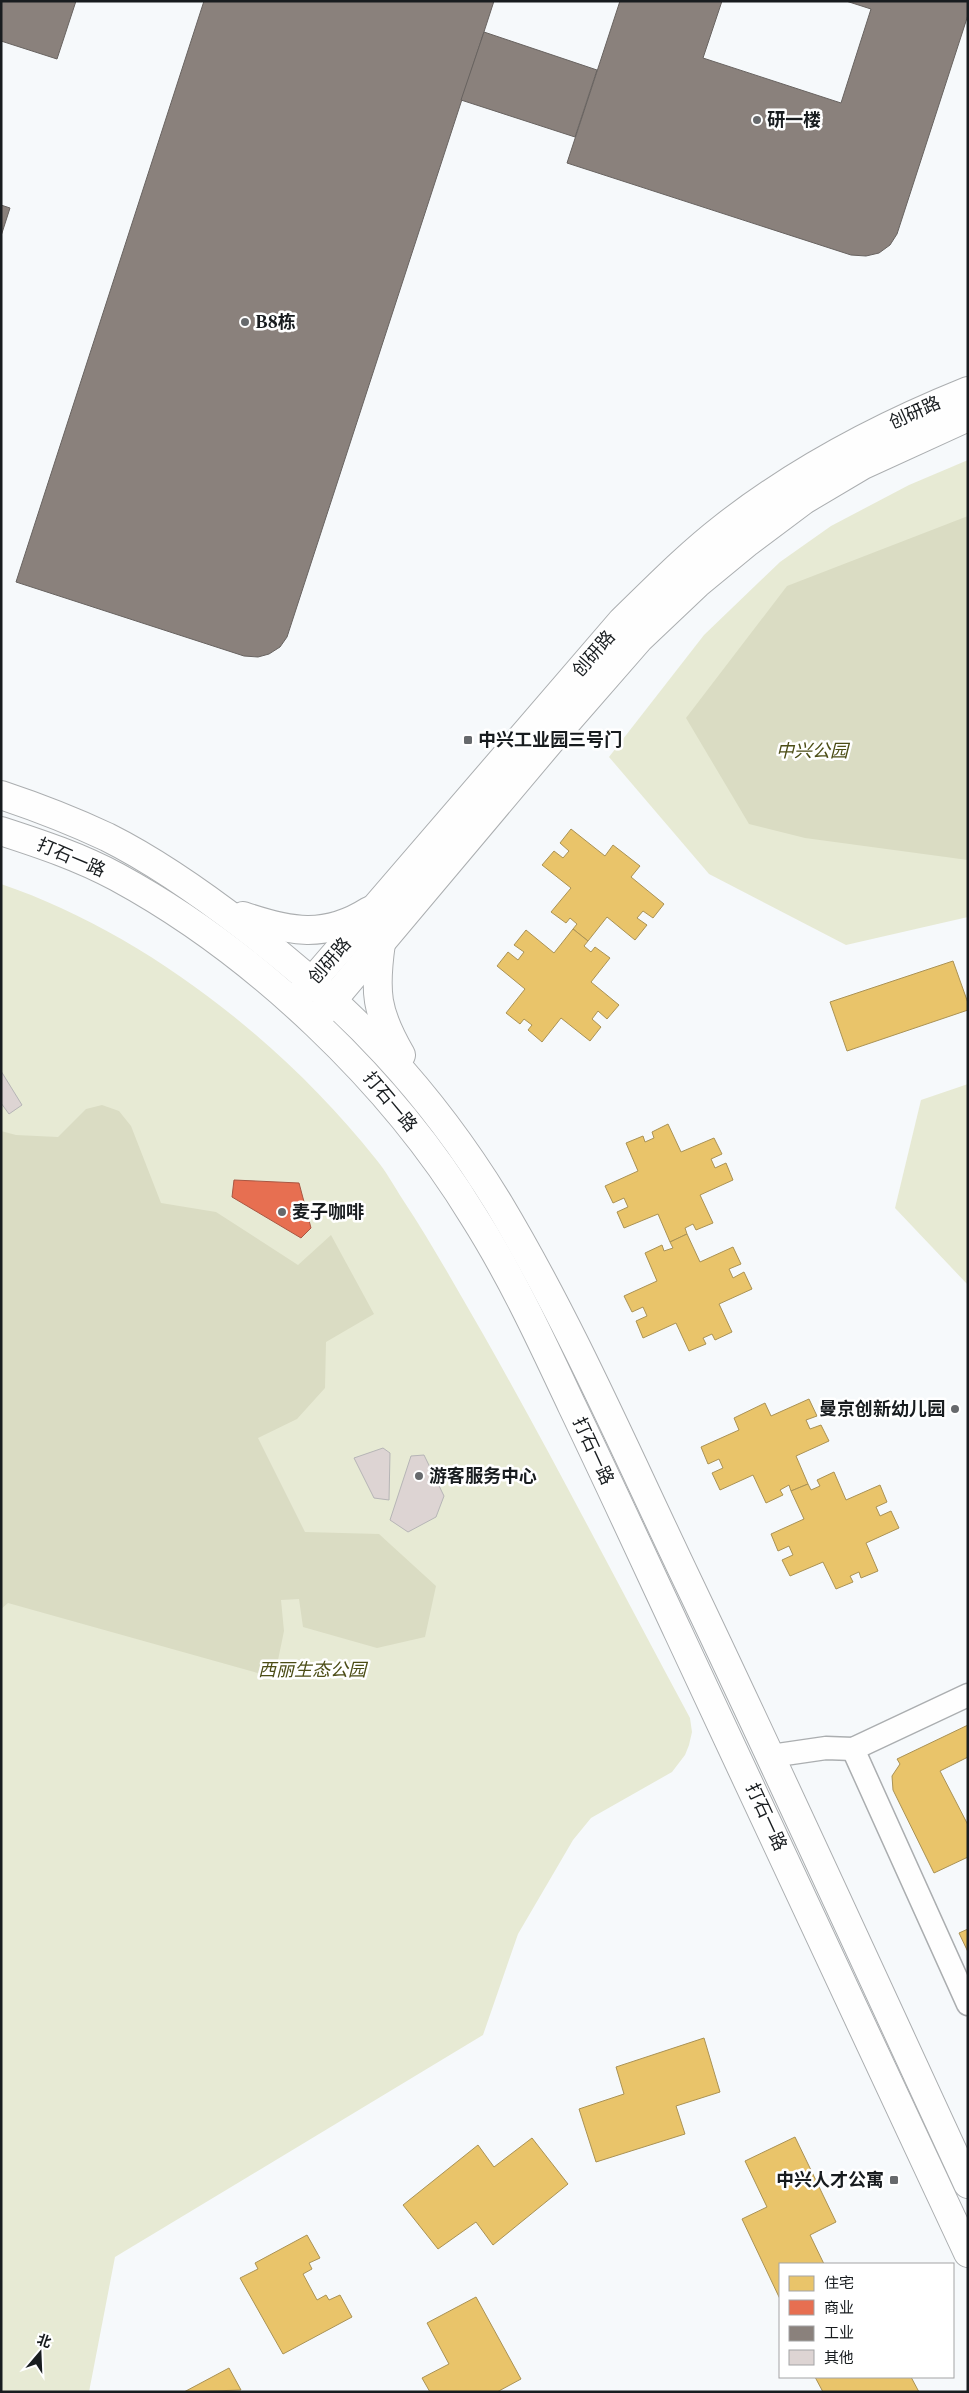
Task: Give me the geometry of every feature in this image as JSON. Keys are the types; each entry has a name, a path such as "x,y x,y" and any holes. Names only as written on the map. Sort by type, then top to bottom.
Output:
{"main road":[{"name":"创研路","path":"292,1004 383,902 622,621 674,571 723,528 775,491 828,458 877,431 968,391"},
{"name":"创研路","path":"313,1023 640,638 697,584 748,542 804,500 863,464 968,417"},
{"name":"打石一路","path":"1,795 71,821 108,838 182,879 223,909 312,981 377,1042 420,1089 470,1160 498,1203 562,1318 771,1756 968,2184"},
{"name":"打石一路","path":"1,831 79,858 146,894 222,945 338,1044 371,1079 421,1140 474,1216 530,1316 744,1768 968,2253"},
{"path":"223,909 277,928 296,931 322,930 353,921 383,902"},
{"path":"381,943 376,990 380,1010 388,1032 420,1089"}],"street":[{"path":"771,1756 826,1748 853,1749 968,1695"},
{"path":"853,1749 968,2004"}],"green space":[{"name":"中兴公园","path":"968,460 968,917 846,945 709,874 609,757 704,635 780,562 831,526 909,485"},
{"name":"中兴公园","path":"968,516 968,860 805,838 749,824 686,718 787,586"},
{"name":"西丽生态公园","path":"1,884 54,905 106,931 157,961 207,996 254,1033 298,1073 375,1158 434,1250 510,1382 690,1718 692,1732 685,1755 672,1772 591,1818 573,1840 518,1934 483,2035 115,2257 89,2392 1,2392"},
{"path":"968,1084 968,1285 895,1208 921,1100"},
{"path":"102,1105 119,1111 131,1126 161,1203 216,1212 298,1265 331,1235 374,1314 326,1342 325,1388 297,1419 258,1438 305,1532 379,1534 436,1586 425,1637 377,1648 303,1627 299,1599 281,1600 284,1631 277,1665 261,1674 8,1603 1,1609 1,1131 16,1135 58,1137 86,1109"}],"building: 住宅":[{"path":"571,829 605,856 613,845 640,866 631,877 664,904 653,918 643,911 637,918 647,925 635,940 607,917 588,941 573,929 577,924 570,918 566,923 551,912 571,888 542,865 554,851 563,858 569,851 560,843"},
{"path":"573,929 588,941 584,946 591,952 595,947 610,958 591,982 619,1005 607,1019 598,1011 592,1019 601,1027 590,1041 561,1018 542,1042 528,1030 532,1025 524,1019 520,1024 506,1013 525,989 497,966 508,952 518,960 524,952 514,945 526,930 554,953"},
{"path":"953,961 968,1003 968,1010 847,1051 830,1002"},
{"path":"668,1124 681,1152 714,1138 722,1154 711,1159 715,1168 726,1163 733,1180 700,1195 713,1223 696,1230 693,1224 685,1228 687,1234 670,1242 658,1214 624,1228 617,1212 628,1207 624,1198 613,1203 605,1186 638,1171 626,1143 643,1136 645,1142 654,1138 652,1132"},
{"path":"687,1234 700,1262 733,1247 741,1264 729,1269 733,1278 744,1272 752,1289 719,1304 732,1332 715,1340 712,1334 703,1338 706,1344 689,1351 676,1323 643,1338 636,1321 647,1316 643,1307 632,1312 624,1296 657,1281 645,1253 662,1245 664,1251 673,1248 670,1242"},
{"path":"809,1399 817,1416 806,1420 810,1429 821,1425 829,1441 796,1456 808,1484 791,1491 789,1485 780,1490 783,1495 766,1503 753,1475 720,1490 712,1473 723,1468 719,1459 708,1464 701,1447 739,1430 734,1418 765,1403 771,1416"},
{"path":"834,1472 846,1500 880,1485 887,1502 876,1507 880,1516 891,1511 899,1528 866,1543 878,1571 861,1578 859,1572 850,1576 853,1582 836,1589 823,1562 790,1576 782,1560 793,1555 789,1546 778,1551 771,1534 804,1519 791,1491 808,1484 811,1490 820,1486 817,1480"},
{"path":"968,1725 968,1757 940,1771 968,1825 968,1857 934,1873 893,1790 892,1776 900,1764 897,1759"},
{"path":"968,1929 968,1952 959,1933"},
{"path":"704,2038 720,2092 676,2106 685,2134 596,2162 579,2109 624,2094 616,2067"},
{"path":"795,2137 836,2222 810,2235 824,2263 779,2263 779,2297 742,2219 767,2207 745,2161"},
{"path":"532,2138 568,2184 493,2245 476,2222 438,2249 403,2205 478,2145 494,2167"},
{"path":"307,2235 320,2258 309,2263 312,2269 303,2274 317,2300 326,2295 329,2300 340,2295 352,2317 283,2354 240,2278 258,2269 255,2263"},
{"path":"476,2297 521,2379 497,2392 430,2392 422,2378 449,2364 427,2323"},
{"path":"229,2368 241,2390 184,2392"},
{"path":"816,2378 912,2378 919,2392 823,2392"}],"building: 商业":[{"name":"麦子咖啡","path":"234,1180 299,1183 311,1228 301,1238 232,1197"}],"building: 工业":[{"path":"1,1 76,1 57,59 1,41"},
{"name":"B8栋","path":"204,1 494,1 287,637 280,647 269,654 258,657 244,656 16,582"},
{"name":"研一楼","path":"620,1 722,1 703,58 841,103 871,9 846,1 968,1 968,15 897,234 890,245 879,253 866,256 851,255 567,163"},
{"path":"484,32 597,70 575,137 461,100"},
{"path":"1,205 10,208 1,236"}],"building: 其他":[{"path":"1,1071 22,1105 9,1114 1,1103"},
{"path":"383,1448 390,1453 389,1500 374,1498 354,1458"},
{"name":"游客服务中心","path":"424,1455 444,1496 436,1517 408,1532 390,1520 411,1456"}],"place":[{"name":"研一楼","path":"757,120"},
{"name":"B8栋","path":"245,322"},
{"name":"中兴工业园三号门","path":"468,740"},
{"name":"麦子咖啡","path":"282,1212"},
{"name":"曼京创新幼儿园","path":"955,1409"},
{"name":"游客服务中心","path":"419,1476"},
{"name":"中兴人才公寓","path":"894,2180"}]}
